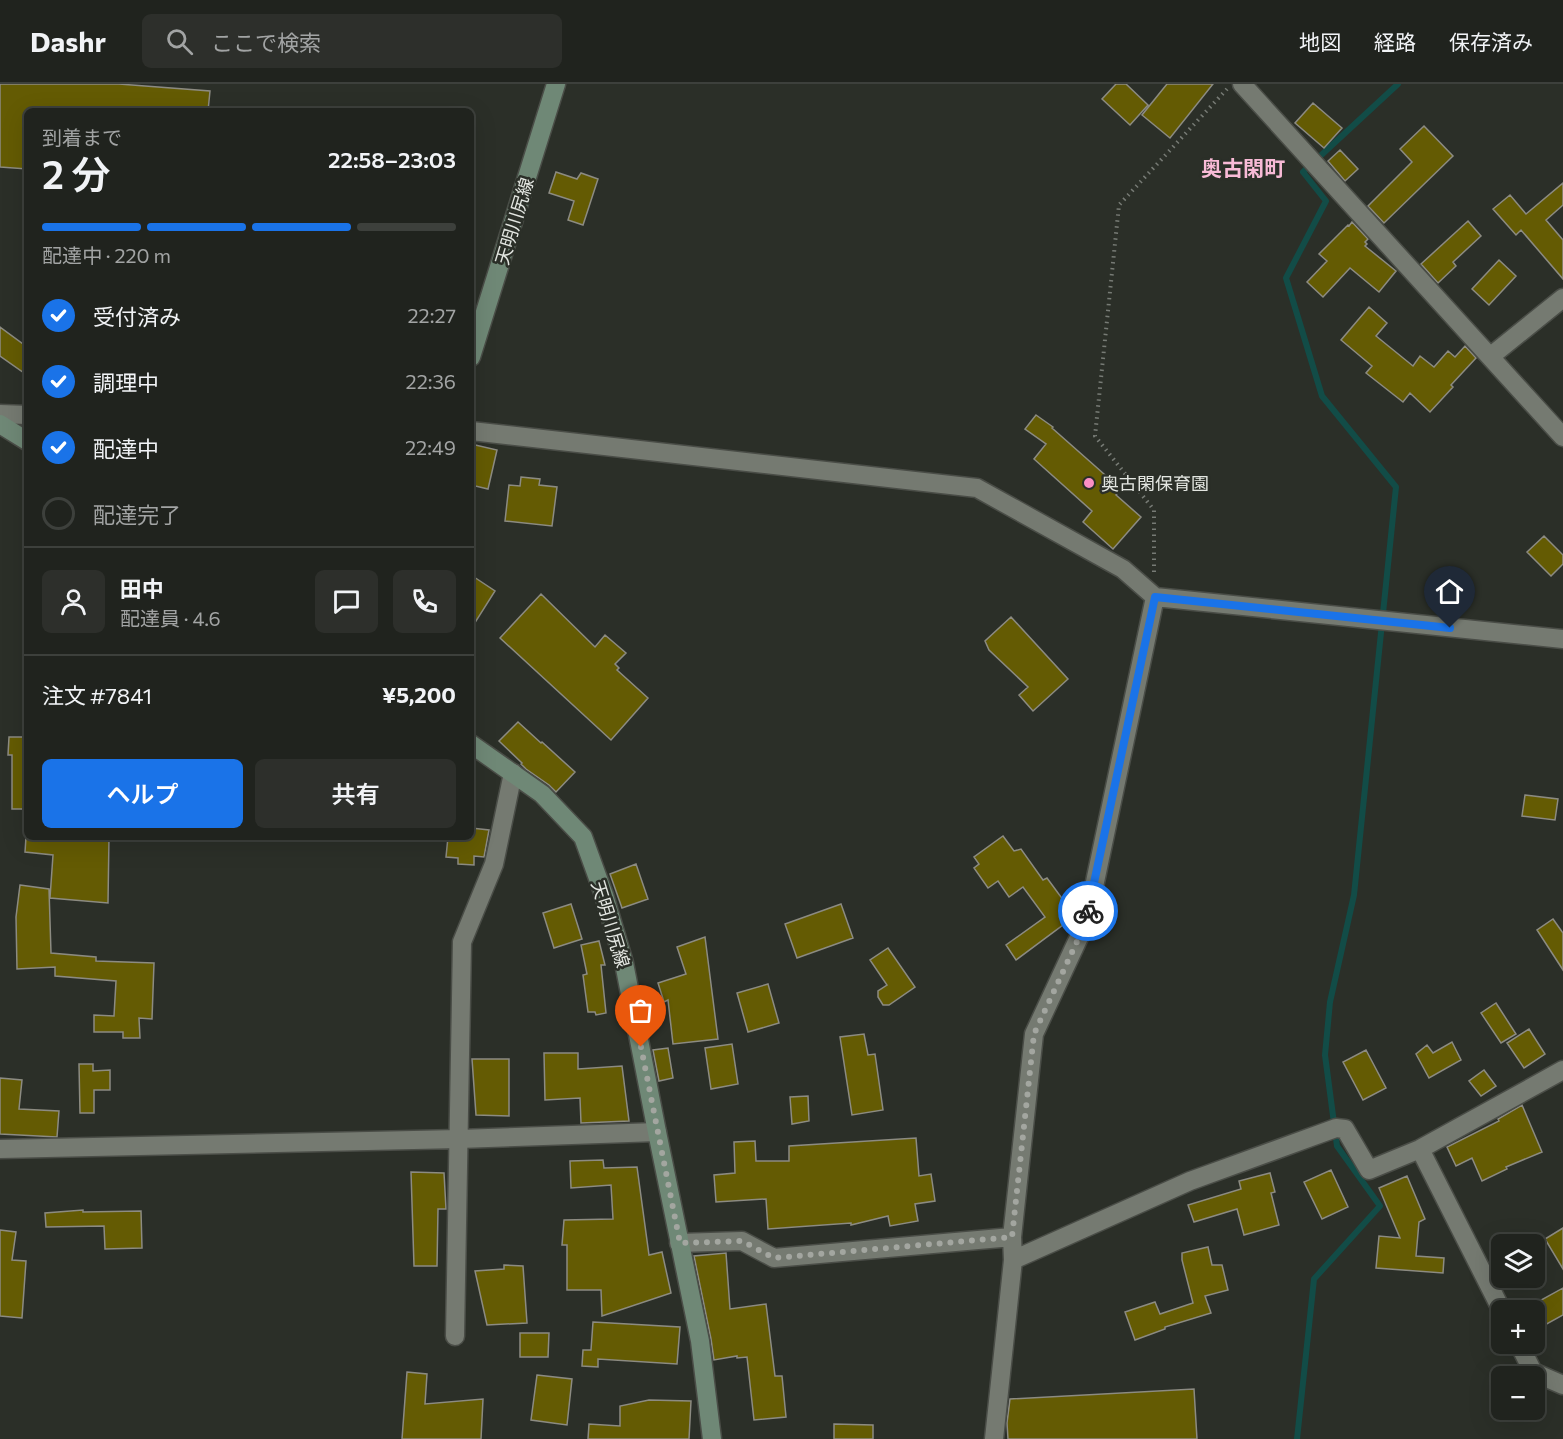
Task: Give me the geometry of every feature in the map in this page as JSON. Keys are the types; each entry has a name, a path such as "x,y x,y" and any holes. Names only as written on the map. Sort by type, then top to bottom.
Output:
{"main road":[{"name":"天明川尻線","path":"474,347 556,84"},
{"path":"0,424 24,439"},
{"name":"天明川尻線","path":"474,746 543,794 582,837 604,895 624,963 700,1341 712,1439"}],"street":[{"path":"1242,84 1563,437"},
{"path":"1491,356 1563,298"},
{"path":"0,414 24,415"},
{"path":"474,431 977,488 1124,569 1155,597 1563,639"},
{"path":"994,1439 1013,1260 1012,1237 1034,1034 1087,920 1155,597"},
{"path":"455,1336 462,942 494,864 513,773"},
{"path":"1013,1260 1190,1181 1336,1128 1345,1130 1369,1170 1420,1149 1563,1070"},
{"path":"0,1149 459,1139 657,1132"},
{"path":"1420,1149 1496,1300"},
{"path":"680,1243 742,1241 774,1258 1012,1237"},
{"path":"1524,1354 1533,1372 1563,1385"}],"path":[{"path":"1155,597 1154,510 1095,436 1119,205 1231,84"}],"building":[{"path":"0,84 119,84 210,91 208,108 24,108 24,169 0,167"},
{"path":"1116,84 1126,84 1148,105 1130,125 1102,99"},
{"path":"1167,84 1213,84 1170,138 1142,115"},
{"path":"1313,103 1342,128 1324,148 1295,123"},
{"path":"1424,126 1453,156 1384,223 1368,206 1412,162 1400,149"},
{"path":"1340,150 1358,169 1345,181 1328,161"},
{"path":"556,172 577,179 581,173 598,179 583,225 568,220 574,201 549,193"},
{"path":"1563,183 1563,205 1546,220 1563,240 1563,279 1521,230 1516,235 1493,209 1510,195 1526,214"},
{"path":"1468,221 1481,236 1453,262 1456,266 1438,283 1421,264"},
{"path":"1352,222 1368,239 1365,246 1396,271 1379,292 1350,268 1323,297 1307,282 1327,261 1319,254"},
{"path":"1499,260 1516,276 1489,305 1472,289"},
{"path":"1369,307 1387,323 1376,336 1413,366 1420,356 1434,367 1448,351 1455,357 1465,346 1476,358 1430,412 1410,393 1403,402 1366,373 1372,366 1341,340"},
{"path":"0,327 24,345 24,373 0,356"},
{"path":"1036,415 1053,427 1121,489 1116,495 1141,517 1113,549 1083,522 1092,511 1034,459 1046,444 1025,429"},
{"path":"474,445 497,450 488,489 474,486"},
{"path":"521,477 540,479 539,485 557,487 552,526 505,521 509,485 520,486"},
{"path":"1544,536 1563,555 1563,564 1551,576 1527,552"},
{"path":"474,577 495,591 474,624"},
{"path":"541,594 595,647 605,635 626,653 615,664 619,668 617,670 648,698 611,740 500,638"},
{"path":"1011,617 1068,679 1033,711 1019,695 1028,687 989,650 985,641"},
{"path":"518,722 575,772 556,792 526,769 499,741"},
{"path":"9,737 24,737 24,809 12,809 12,755 8,755"},
{"path":"1525,795 1558,799 1555,820 1522,816"},
{"path":"474,828 489,830 484,857 474,856 474,865 458,864 458,858 446,857 448,840 474,840"},
{"path":"1003,836 1014,851 1021,849 1043,880 1047,878 1075,916 1016,960 1006,945 1045,917 1023,887 1009,897 998,881 988,888 974,868 979,864 974,857"},
{"path":"26,840 109,840 108,903 50,898 53,855 25,852"},
{"path":"636,864 648,899 622,908 610,874"},
{"path":"20,885 49,889 51,953 96,957 96,961 154,963 152,1019 139,1018 140,1038 123,1038 123,1032 94,1032 94,1015 114,1016 116,981 55,976 55,967 17,969 16,917"},
{"path":"571,904 582,939 554,948 543,913"},
{"path":"841,904 853,938 797,958 785,924"},
{"path":"1553,919 1563,933 1563,970 1537,930"},
{"path":"705,937 718,1039 673,1044 668,1000 664,1002 658,983 686,974 677,947"},
{"path":"599,941 605,965 601,965 606,1013 596,1015 595,1012 588,1012 583,975 587,974 581,945"},
{"path":"888,948 915,987 889,1005 883,1005 878,997 878,991 887,985 870,960"},
{"path":"768,984 779,1023 748,1032 737,993"},
{"path":"1496,1003 1516,1034 1501,1043 1481,1013"},
{"path":"1529,1029 1545,1054 1524,1068 1507,1043"},
{"path":"864,1034 868,1055 875,1054 883,1110 852,1115 840,1037"},
{"path":"1452,1042 1461,1060 1429,1078 1416,1054 1427,1045 1433,1053"},
{"path":"732,1044 738,1084 711,1089 705,1048"},
{"path":"668,1048 673,1078 659,1081 653,1050"},
{"path":"1366,1050 1386,1088 1363,1100 1343,1062"},
{"path":"544,1053 578,1053 578,1069 622,1066 629,1121 581,1123 580,1098 545,1100"},
{"path":"472,1059 509,1059 509,1116 476,1115"},
{"path":"79,1064 93,1064 93,1071 110,1070 110,1090 94,1090 94,1113 80,1113"},
{"path":"1484,1070 1496,1086 1481,1096 1469,1081"},
{"path":"0,1078 22,1080 19,1109 59,1111 57,1137 0,1134"},
{"path":"808,1096 809,1121 792,1124 790,1097"},
{"path":"1522,1105 1542,1152 1506,1167 1507,1169 1482,1181 1472,1158 1456,1166 1447,1147 1499,1121 1498,1119"},
{"path":"916,1138 919,1176 931,1174 935,1201 915,1204 918,1221 890,1226 888,1216 851,1225 851,1223 768,1229 766,1199 716,1202 714,1175 735,1173 734,1142 755,1141 756,1161 789,1161 789,1146"},
{"path":"603,1160 604,1168 637,1167 649,1255 662,1252 671,1293 602,1316 601,1290 567,1290 567,1245 562,1245 564,1220 613,1219 611,1185 571,1188 570,1161"},
{"path":"1331,1170 1348,1207 1322,1219 1304,1182"},
{"path":"411,1172 444,1173 446,1209 438,1209 437,1266 414,1266"},
{"path":"1270,1173 1275,1192 1271,1193 1279,1225 1244,1235 1237,1209 1194,1222 1188,1205 1241,1189 1239,1181"},
{"path":"1407,1176 1425,1219 1419,1222 1416,1256 1444,1258 1443,1273 1376,1268 1379,1236 1400,1238 1379,1188"},
{"path":"83,1210 83,1212 141,1211 142,1248 105,1249 104,1226 46,1227 45,1213"},
{"path":"1563,1228 1563,1269 1545,1239"},
{"path":"0,1230 16,1232 12,1260 26,1261 22,1318 0,1316"},
{"path":"1208,1247 1212,1265 1222,1265 1228,1290 1205,1296 1211,1313 1165,1327 1165,1329 1135,1340 1125,1312 1155,1302 1160,1314 1193,1303 1182,1253"},
{"path":"726,1253 730,1309 766,1304 775,1376 782,1376 786,1417 754,1420 747,1357 737,1358 737,1356 714,1360 694,1256"},
{"path":"504,1265 523,1266 527,1323 487,1325 475,1271 504,1269"},
{"path":"1563,1288 1563,1315 1545,1325 1545,1300 1541,1300"},
{"path":"593,1322 680,1327 677,1364 598,1359 598,1367 582,1366 583,1350 591,1350"},
{"path":"520,1333 549,1333 548,1357 520,1357"},
{"path":"407,1372 427,1374 425,1404 483,1399 481,1439 402,1439"},
{"path":"537,1375 572,1379 567,1425 531,1420"},
{"path":"1194,1389 1197,1439 1008,1439 1010,1399"},
{"path":"649,1400 691,1401 689,1439 588,1439 589,1424 620,1426 620,1406"},
{"path":"834,1424 873,1425 873,1439 834,1439"}],"waterway":[{"path":"1297,1439 1314,1279 1380,1206 1337,1146 1325,1055 1330,1002 1354,895 1396,487 1322,396 1286,278 1326,201 1303,172 1398,84"}],"way so far":[{"path":"641,1047 680,1243 742,1241 774,1258 1012,1237 1034,1034 1087,920 1088,911"}],"place":[{"name":"奥古閑保育園","path":"1089,483"}],"district":[{"name":"奥古閑町","path":"1243,167"}],"route":[{"path":"1088,911 1155,597 1450,628"}]}
